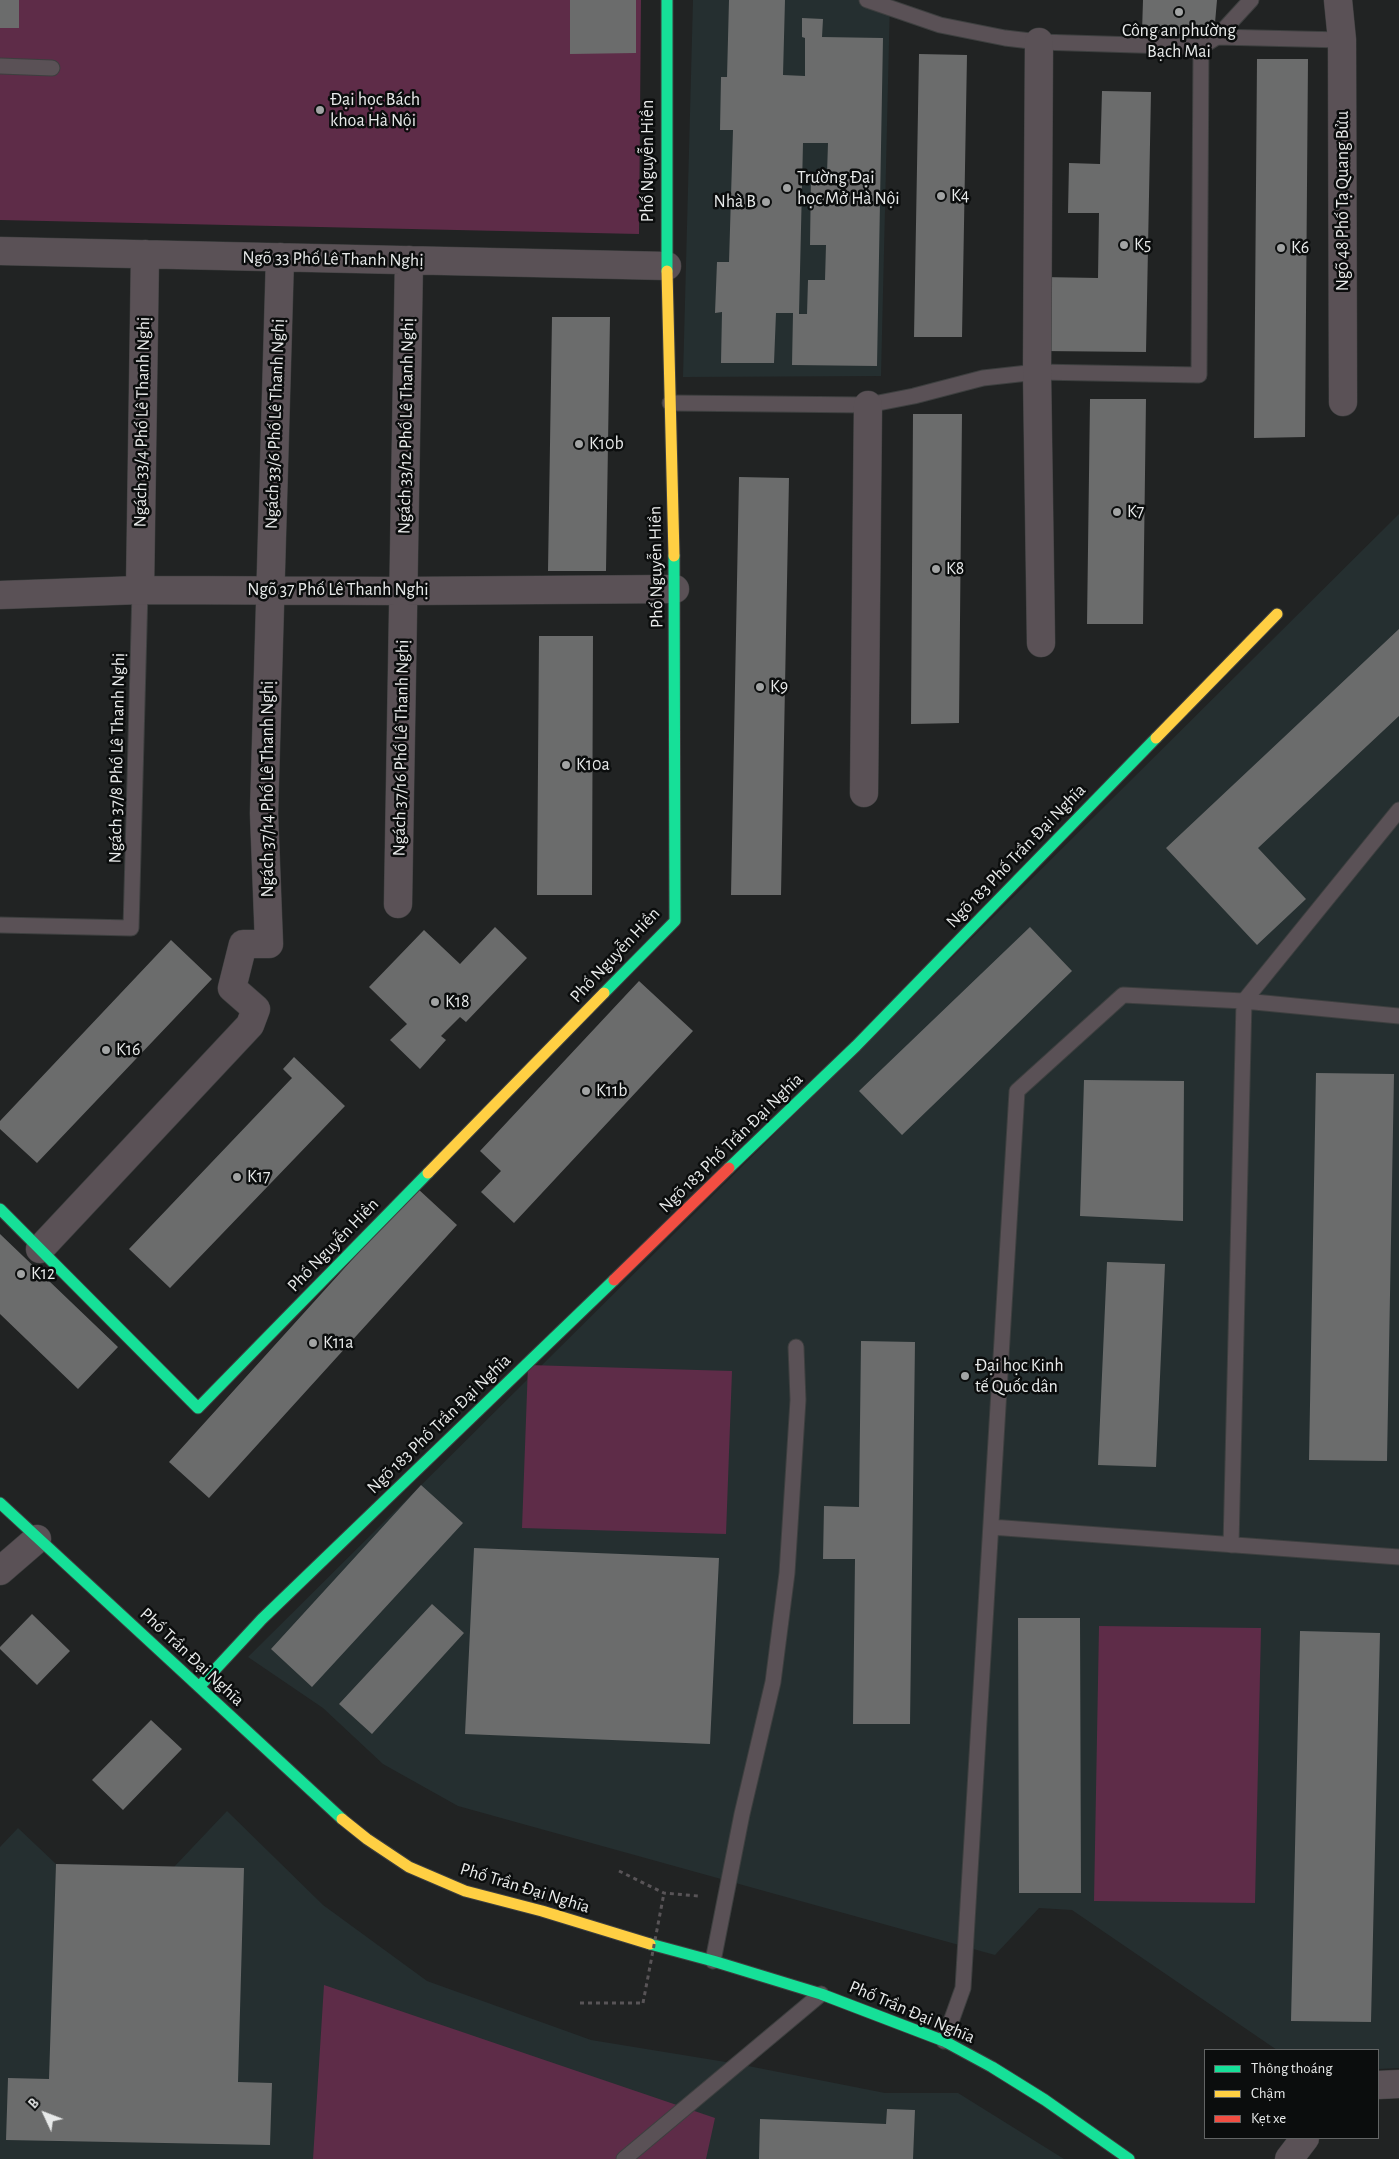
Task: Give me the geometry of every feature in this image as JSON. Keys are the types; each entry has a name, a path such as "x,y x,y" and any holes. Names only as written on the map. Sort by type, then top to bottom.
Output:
{"street":[{"name":"Phố Nguyễn Hiền","path":"0,1209 198,1408 675,921 676,589 666,266 666,0"},
{"name":"Ngõ 48 Phố Tạ Quang Bửu","path":"1338,0 1342,40 1343,402"},
{"path":"1039,42 1037,372 1041,643"},
{"name":"Ngõ 33 Phố Lê Thanh Nghị","path":"0,251 666,266"},
{"name":"Ngách 33/4 Phố Lê Thanh Nghị","path":"140,590 145,254"},
{"name":"Ngách 33/6 Phố Lê Thanh Nghị","path":"271,590 280,258"},
{"name":"Ngách 33/12 Phố Lê Thanh Nghị","path":"403,591 409,260"},
{"path":"864,793 868,405"},
{"name":"Ngõ 37 Phố Lê Thanh Nghị","path":"0,595 140,590 676,589"},
{"name":"Ngách 37/14 Phố Lê Thanh Nghị","path":"40,1249 250,1025 256,1010 232,988 243,944 269,944 264,814 271,590"},
{"name":"Ngách 37/16 Phố Lê Thanh Nghị","path":"398,904 403,591"},
{"name":"Ngõ 183 Phố Trần Đại Nghĩa","path":"199,1687 262,1619 856,1046 1277,614"},
{"name":"Phố Trần Đại Nghĩa","path":"0,1503 329,1808 367,1839 409,1867 465,1891 713,1961 821,1994 944,2041 992,2067 1045,2100 1129,2159"},
{"path":"0,1571 37,1538"},
{"path":"1379,2085 1399,2084"},
{"path":"1289,2159 1304,2139"}],"lane":[{"path":"867,0 940,25 1005,38 1039,42 1201,47 1217,37 1251,0"},
{"path":"1217,37 1342,40"},
{"path":"670,403 868,405 914,396 983,378 1037,372 1199,375 1201,47"},
{"path":"0,66 52,68"},
{"name":"Ngách 37/8 Phố Lê Thanh Nghị","path":"0,925 131,928 140,590"},
{"path":"1231,1545 1244,1001 1399,810"},
{"path":"944,2041 963,1988 1017,1091 1123,995 1244,1001 1399,1016"},
{"path":"713,1961 742,1814 773,1682 787,1574 798,1400 796,1347"},
{"path":"991,1527 1399,1557"},
{"path":"624,2159 821,1994"}],"path":[{"path":"619,1871 664,1893 703,1896"},
{"path":"580,2003 643,2003 664,1893"}],"shaded area":[{"name":"Đại học Bách khoa Hà Nội","path":"0,0 641,0 639,234 0,220"},
{"name":"Trường Đại học Mở Hà Nội","path":"693,0 890,0 881,376 683,377"},
{"name":"Đại học Kinh tế Quốc dân","path":"1399,514 1399,2068 1379,2069 1379,2049 1276,2049 1072,1910 1039,1908 995,1955 458,1806 383,1764 323,1708 248,1657"},
{"path":"528,1365 732,1371 726,1534 522,1528"},
{"path":"1099,1626 1261,1628 1255,1903 1094,1901"},
{"path":"227,1811 323,1905 427,1981 591,2040 738,2064 885,2093 958,2093 1064,2159 0,2159 0,1847 18,1828 56,1864 174,1867"},
{"path":"324,1985 715,2118 706,2159 313,2159"}],"building":[{"path":"0,0 19,0 19,28 0,28"},
{"path":"570,0 636,0 636,53 570,54"},
{"name":"Trường Đại học Mở Hà Nội","path":"729,0 785,0 783,75 805,76 805,38 802,37 802,18 823,19 822,37 883,38 877,366 792,365 793,313 776,313 774,363 721,363 722,312 715,313 717,262 729,262 733,130 720,130 721,77 727,77","holes":["803,143 828,143 827,174 811,174 810,245 826,245 825,280 808,280 807,314 799,314"]},
{"name":"Công an phường Bạch Mai","path":"1143,0 1217,0 1215,23 1200,35 1142,32"},
{"name":"K4","path":"919,54 967,55 962,337 914,337"},
{"name":"K6","path":"1257,59 1308,59 1305,437 1254,438"},
{"name":"K5","path":"1102,91 1151,92 1146,352 1041,351 1042,277 1098,278 1099,213 1068,213 1069,163 1100,164"},
{"name":"K10b","path":"552,317 610,317 606,571 548,571"},
{"name":"K7","path":"1090,399 1146,399 1143,624 1087,624"},
{"name":"K8","path":"913,414 962,414 959,723 911,724"},
{"name":"K9","path":"739,477 789,478 781,895 731,895"},
{"path":"1399,629 1399,716 1258,848 1306,899 1257,945 1166,848"},
{"name":"K10a","path":"539,636 593,636 592,895 537,895"},
{"name":"K18","path":"495,927 527,958 466,1022 460,1017 441,1036 446,1040 420,1069 390,1040 407,1024 369,987 424,930 460,964"},
{"path":"1030,927 1072,971 902,1135 859,1091"},
{"name":"K16","path":"171,940 212,979 37,1163 0,1129 0,1121"},
{"name":"K11b","path":"639,981 693,1031 514,1223 481,1192 501,1171 480,1151"},
{"name":"K17","path":"294,1057 345,1106 170,1288 129,1249 292,1078 283,1069"},
{"path":"1316,1073 1394,1074 1387,1461 1309,1460"},
{"path":"1084,1080 1184,1081 1183,1221 1080,1216"},
{"name":"K11a","path":"417,1188 457,1225 209,1498 169,1462"},
{"name":"K12","path":"0,1234 118,1347 78,1389 0,1314"},
{"path":"1107,1262 1165,1264 1156,1467 1098,1465"},
{"path":"861,1341 915,1342 910,1724 853,1724 855,1559 823,1559 824,1506 859,1507"},
{"path":"421,1485 463,1523 312,1687 271,1649"},
{"path":"474,1548 719,1558 710,1744 465,1734"},
{"path":"432,1604 464,1633 372,1734 339,1704"},
{"path":"32,1614 70,1651 37,1685 0,1649"},
{"path":"1018,1618 1080,1618 1081,1893 1019,1893"},
{"path":"1300,1631 1380,1633 1371,2022 1291,2021"},
{"path":"151,1720 182,1749 123,1810 92,1780"},
{"path":"56,1864 244,1868 238,2082 272,2083 270,2145 6,2140 8,2078 49,2079"},
{"path":"887,2109 915,2110 913,2159 759,2159 760,2119 886,2124"}],"traffic: fast":[{"path":"667,0 667,271"},
{"path":"604,993 675,921 674,556"},
{"path":"729,1168 856,1046 1156,738"},
{"path":"0,1209 198,1408 428,1173"},
{"path":"199,1687 262,1619 614,1280"},
{"path":"0,1503 342,1819"},
{"path":"650,1944 821,1994 944,2041 992,2067 1045,2100 1129,2159"}],"traffic: slow":[{"path":"667,271 674,556"},
{"path":"1156,738 1277,614"},
{"path":"428,1173 604,993"},
{"path":"342,1819 367,1839 409,1867 465,1891 542,1911 650,1944"}],"traffic: jam":[{"path":"614,1280 729,1168"}],"place":[{"name":"Công an phường Bạch Mai","path":"1179,12"},
{"name":"Đại học Bách khoa Hà Nội","path":"320,110"},
{"name":"Trường Đại học Mở Hà Nội","path":"787,188"},
{"name":"K4","path":"941,196"},
{"name":"Nhà B","path":"766,202"},
{"name":"K5","path":"1124,245"},
{"name":"K6","path":"1281,248"},
{"name":"K10b","path":"579,444"},
{"name":"K7","path":"1117,512"},
{"name":"K8","path":"936,569"},
{"name":"K9","path":"760,687"},
{"name":"K10a","path":"566,765"},
{"name":"K18","path":"435,1002"},
{"name":"K16","path":"106,1050"},
{"name":"K11b","path":"586,1091"},
{"name":"K17","path":"237,1177"},
{"name":"K12","path":"21,1274"},
{"name":"K11a","path":"313,1343"},
{"name":"Đại học Kinh tế Quốc dân","path":"965,1376"}]}
